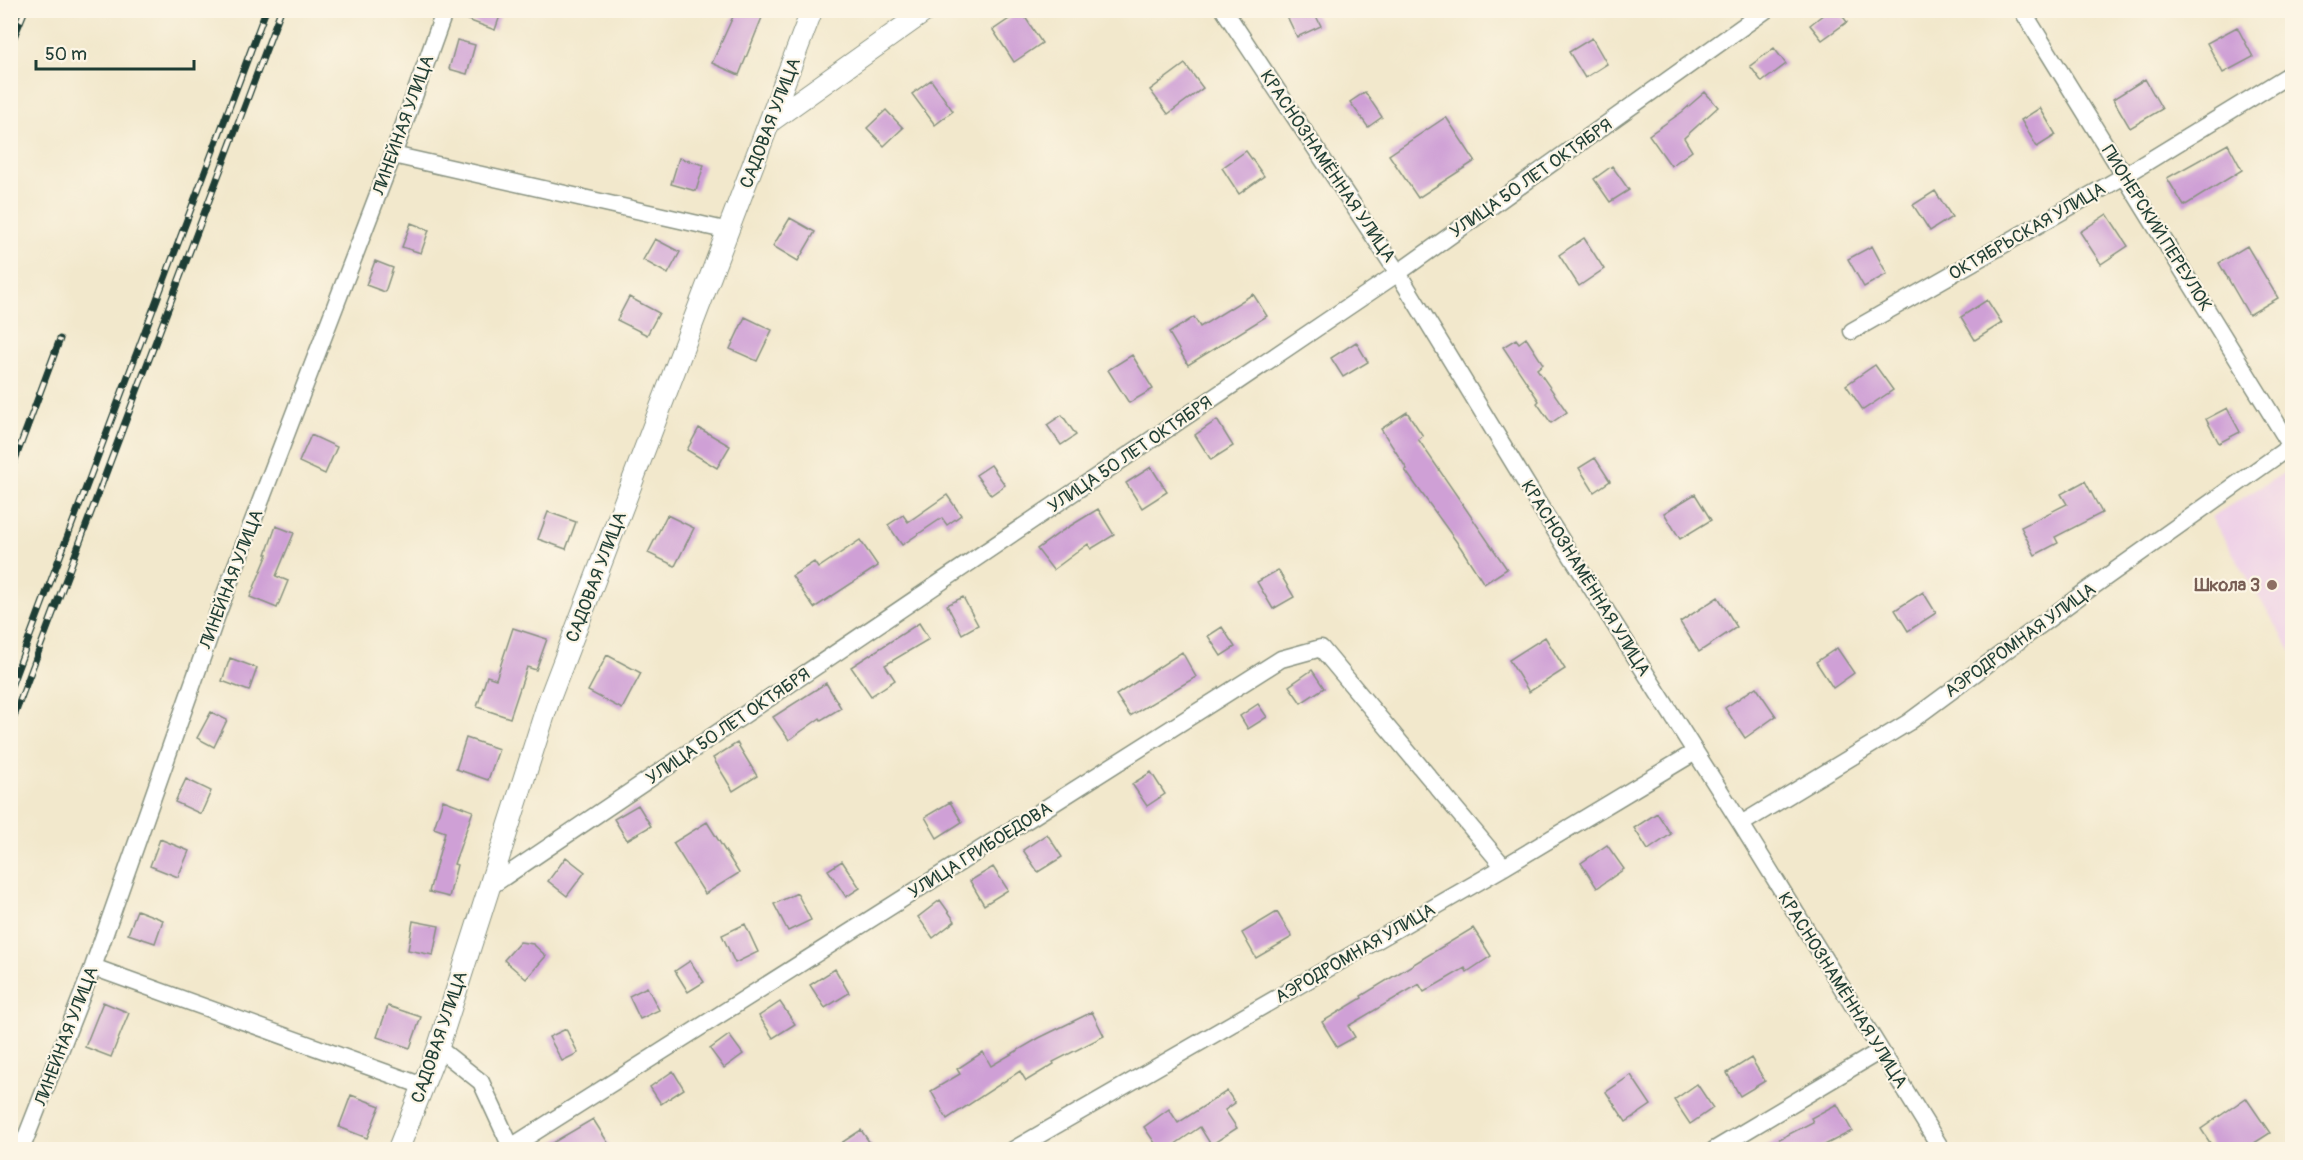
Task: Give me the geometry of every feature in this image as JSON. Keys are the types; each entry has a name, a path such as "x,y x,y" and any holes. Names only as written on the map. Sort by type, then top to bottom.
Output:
{"street":[{"name":"ЛИНЕЙНАЯ УЛИЦА","path":"21,1149 93,967 217,615 393,155 445,10"},
{"name":"САДОВАЯ УЛИЦА","path":"398,1149 438,1048 549,700 812,10"},
{"path":"771,122 927,10"},
{"name":"КРАСНОЗНАМЁННАЯ УЛИЦА","path":"1224,10 1398,273 1541,508 1741,824 1942,1149"},
{"name":"УЛИЦА 50 ЛЕТ ОКТЯБРЯ","path":"488,888 1398,273 1766,10"},
{"name":"ПИОНЕРСКИЙ ПЕРЕУЛОК","path":"2022,10 2292,445"},
{"name":"ОКТЯБРЬСКАЯ УЛИЦА","path":"1852,331 2124,176 2292,73"},
{"path":"393,155 729,231"},
{"name":"АЭРОДРОМНАЯ УЛИЦА","path":"1741,824 1909,722 2085,592 2292,445"},
{"name":"УЛИЦА ГРИБОЕДОВА","path":"438,1048 481,1082 511,1148 1281,660 1321,648 1504,867"},
{"name":"АЭРОДРОМНАЯ УЛИЦА","path":"1013,1149 1504,867 1695,752"},
{"path":"93,967 423,1086"},
{"path":"1714,1149 1880,1051"}],"shaded area":[{"name":"Школа 3","path":"2292,468 2292,652 2211,517"}],"building":[{"path":"455,10 502,10 495,30 454,15"},
{"path":"736,10 765,10 739,75 712,63"},
{"path":"1284,10 1313,10 1321,26 1297,37"},
{"path":"1829,10 1838,10 1847,22 1822,40 1810,25"},
{"path":"1021,11 1042,43 1014,62 993,30"},
{"path":"2237,27 2253,57 2223,73 2207,43"},
{"path":"1592,38 1607,64 1585,78 1569,52"},
{"path":"457,40 475,45 467,74 449,69"},
{"path":"1774,48 1786,64 1762,82 1750,66"},
{"path":"1185,64 1203,88 1168,114 1150,90"},
{"path":"2145,79 2162,109 2130,128 2113,99"},
{"path":"931,80 953,111 935,125 912,94"},
{"path":"1365,92 1382,117 1368,127 1350,102"},
{"path":"1705,92 1718,107 1684,138 1692,151 1671,166 1649,135 1682,112"},
{"path":"2040,108 2056,135 2037,147 2021,120"},
{"path":"886,110 903,128 884,146 867,128"},
{"path":"1446,117 1475,161 1418,198 1389,155"},
{"path":"2228,144 2242,170 2184,206 2167,178"},
{"path":"1246,151 1264,176 1239,194 1222,168"},
{"path":"679,158 704,165 696,191 671,184"},
{"path":"1612,166 1629,190 1610,202 1594,179"},
{"path":"1935,191 1952,217 1930,231 1913,205"},
{"path":"2107,214 2128,246 2101,264 2080,232"},
{"path":"790,218 815,232 798,261 773,246"},
{"path":"411,223 429,230 421,253 402,247"},
{"path":"1584,238 1604,269 1579,286 1559,255"},
{"path":"655,239 680,252 668,274 643,260"},
{"path":"1872,246 1887,274 1864,287 1848,259"},
{"path":"2247,246 2278,298 2249,315 2219,263"},
{"path":"375,261 393,268 385,292 366,285"},
{"path":"1253,294 1267,316 1188,365 1169,333 1194,317 1200,327"},
{"path":"629,297 659,313 647,335 617,320"},
{"path":"1987,300 2002,323 1975,340 1961,317"},
{"path":"745,317 772,330 757,361 730,349"},
{"path":"1526,338 1543,364 1537,369 1567,412 1551,423 1503,347 1516,339 1519,343"},
{"path":"1356,342 1368,362 1343,377 1331,358"},
{"path":"1132,355 1153,389 1129,403 1108,370"},
{"path":"1875,365 1893,390 1863,410 1846,385"},
{"path":"2227,408 2240,432 2219,443 2206,419"},
{"path":"1407,412 1423,436 1418,439 1507,569 1484,584 1405,470 1407,469 1381,429"},
{"path":"1062,415 1076,435 1061,445 1047,425"},
{"path":"1217,420 1233,446 1211,460 1195,435"},
{"path":"699,428 730,446 717,468 687,450"},
{"path":"311,435 337,447 325,474 299,462"},
{"path":"1595,458 1610,481 1594,492 1579,468"},
{"path":"991,465 1005,485 991,495 976,475"},
{"path":"1151,467 1167,492 1142,508 1126,483"},
{"path":"2085,481 2102,513 2055,537 2058,543 2035,555 2021,527 2067,504 2061,494"},
{"path":"1695,494 1711,520 1680,539 1664,513"},
{"path":"947,495 961,515 947,525 942,518 902,545 888,525 903,515 908,522"},
{"path":"1098,509 1114,535 1091,549 1088,544 1053,570 1037,549"},
{"path":"548,512 576,522 566,549 538,539"},
{"path":"667,515 694,528 675,566 648,553"},
{"path":"276,526 294,533 276,576 288,581 277,608 250,597 268,554 266,554"},
{"path":"860,540 878,566 814,608 792,576 814,562 818,568"},
{"path":"1278,570 1294,597 1273,609 1257,582"},
{"path":"1923,592 1936,613 1908,631 1895,610"},
{"path":"963,597 978,625 962,634 947,605"},
{"path":"1718,597 1737,627 1699,652 1680,622"},
{"path":"919,623 929,639 885,665 895,680 871,696 851,667"},
{"path":"1222,627 1235,647 1221,656 1208,636"},
{"path":"513,628 547,639 536,670 527,667 510,718 477,707 487,676 496,679"},
{"path":"1545,637 1565,669 1529,692 1509,660"},
{"path":"1837,648 1854,673 1833,688 1816,662"},
{"path":"1182,652 1196,677 1130,716 1116,695"},
{"path":"607,655 641,673 622,709 588,691"},
{"path":"230,658 257,668 249,691 222,681"},
{"path":"1312,670 1324,688 1301,703 1289,686"},
{"path":"826,683 841,708 821,720 820,718 789,740 773,717"},
{"path":"1756,687 1776,716 1745,738 1725,708"},
{"path":"1258,704 1267,717 1248,729 1240,716"},
{"path":"211,712 227,720 214,747 197,738"},
{"path":"466,738 499,749 488,780 456,769"},
{"path":"737,743 757,776 733,791 713,758"},
{"path":"1151,772 1165,794 1147,806 1132,784"},
{"path":"186,779 211,791 201,814 175,802"},
{"path":"443,800 473,811 454,864 457,865 449,897 429,892 445,832 434,828"},
{"path":"950,802 962,822 937,838 925,817"},
{"path":"638,805 651,826 627,840 614,819"},
{"path":"1657,813 1671,834 1648,850 1634,828"},
{"path":"707,822 739,873 705,894 673,843"},
{"path":"1047,834 1062,857 1038,872 1023,850"},
{"path":"160,839 189,851 178,877 150,866"},
{"path":"1607,845 1624,869 1597,888 1581,863"},
{"path":"566,857 585,872 567,896 548,881"},
{"path":"842,861 860,888 846,897 828,870"},
{"path":"993,867 1008,890 984,905 970,881"},
{"path":"797,893 811,920 788,931 774,904"},
{"path":"940,900 955,921 933,938 918,917"},
{"path":"137,910 163,920 155,943 128,934"},
{"path":"1277,912 1292,937 1256,958 1242,933"},
{"path":"413,921 439,926 433,955 408,950"},
{"path":"745,924 758,952 735,963 722,935"},
{"path":"1473,928 1491,956 1467,972 1465,968 1424,992 1419,984 1348,1026 1355,1037 1337,1047 1322,1022"},
{"path":"520,942 533,944 546,956 526,979 504,960"},
{"path":"690,961 704,982 688,992 675,971"},
{"path":"835,969 849,993 825,1008 810,985"},
{"path":"647,987 659,1010 640,1019 629,996"},
{"path":"103,1002 129,1013 111,1057 85,1047"},
{"path":"780,1002 795,1024 773,1038 759,1016"},
{"path":"388,1006 421,1017 410,1048 377,1037"},
{"path":"1092,1012 1104,1036 1053,1062 1054,1064 1026,1081 1020,1071 947,1119 931,1091 960,1074 957,1069 983,1052 991,1066 1039,1038"},
{"path":"566,1029 578,1053 562,1061 549,1037"},
{"path":"729,1035 743,1054 724,1068 710,1049"},
{"path":"1751,1058 1765,1081 1740,1096 1727,1073"},
{"path":"673,1071 684,1089 661,1104 650,1087"},
{"path":"1631,1075 1651,1105 1626,1122 1606,1092"},
{"path":"1697,1084 1713,1108 1690,1124 1674,1100"},
{"path":"1227,1091 1235,1103 1225,1110 1237,1128 1211,1145 1200,1127 1168,1149 1159,1149 1144,1127 1169,1109 1178,1123"},
{"path":"351,1095 380,1106 367,1138 339,1127"},
{"path":"2246,1098 2270,1133 2245,1149 2214,1149 2201,1129"},
{"path":"1837,1104 1852,1131 1817,1149 1760,1149 1813,1122 1811,1118"},
{"path":"593,1119 612,1149 542,1149"},
{"path":"861,1130 874,1149 832,1149"}],"railway":[{"path":"10,47 25,10"},
{"path":"10,689 266,10"},
{"path":"10,727 281,10"},
{"path":"10,473 60,339"}],"place":[{"name":"Школа 3","path":"2272,585"}]}
